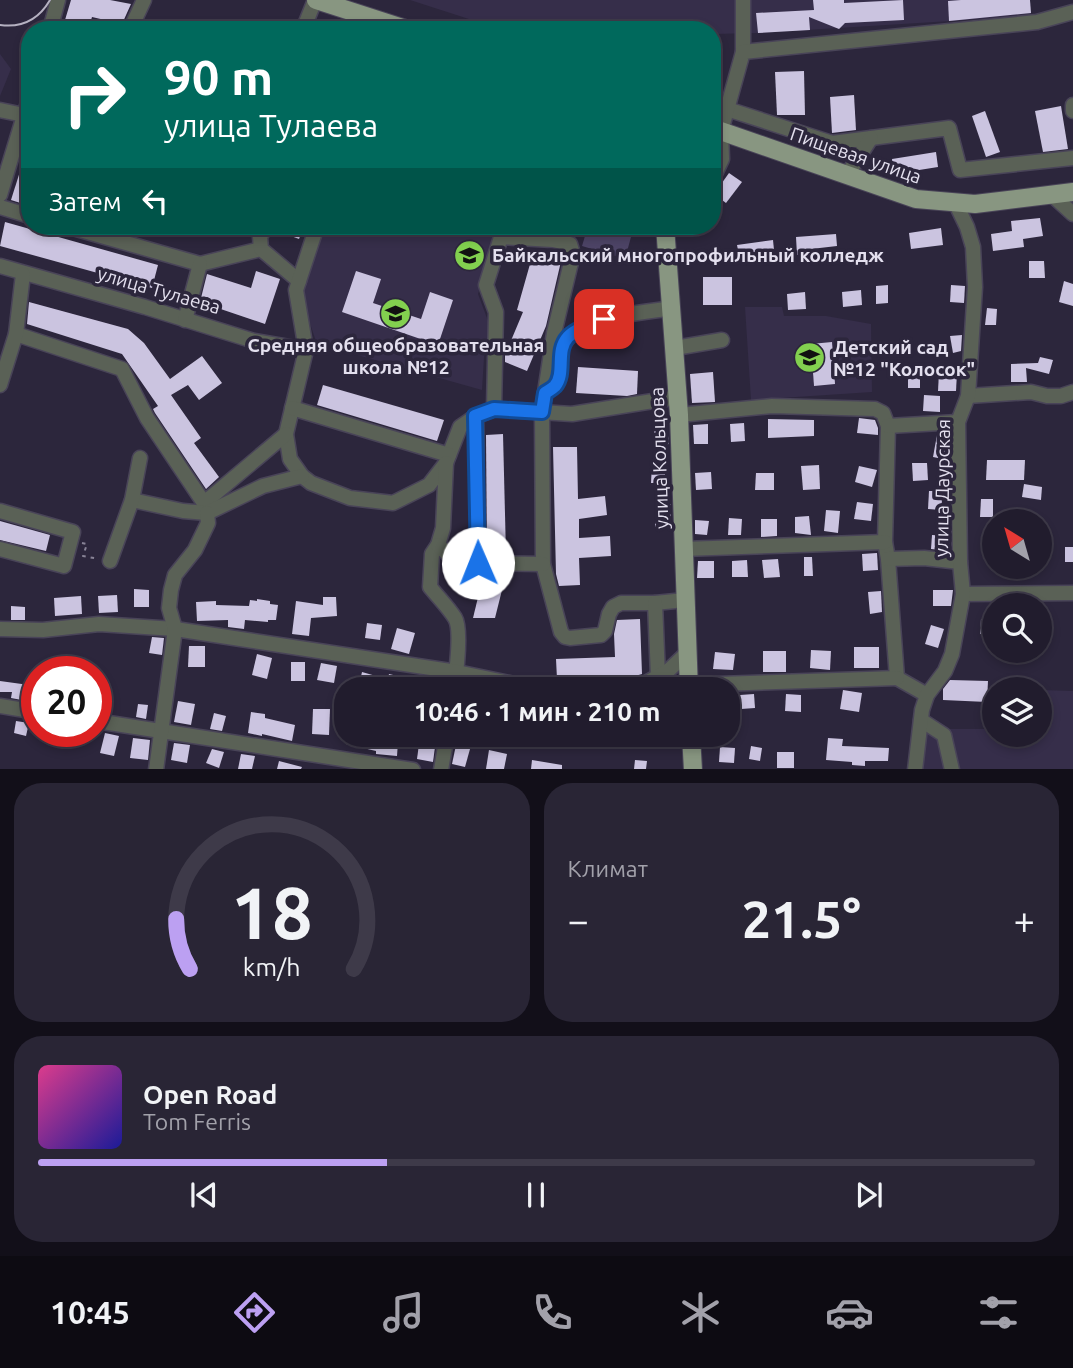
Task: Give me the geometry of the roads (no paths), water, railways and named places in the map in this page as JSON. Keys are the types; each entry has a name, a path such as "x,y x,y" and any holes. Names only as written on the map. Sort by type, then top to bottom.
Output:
{"main road":[{"path":"316,0 371,21"},
{"name":"Пищевая улица","path":"721,130 916,199 975,204 1073,192"},
{"name":"улица Кольцова","path":"669,235 679,406 688,677"},
{"path":"692,747 693,769"}],"street":[{"path":"52,21 58,0"},
{"path":"134,21 144,0"},
{"path":"307,21 316,0"},
{"path":"721,121 743,52 743,0"},
{"path":"743,52 1037,22 1073,12"},
{"path":"1073,105 1073,111"},
{"path":"727,109 832,143 949,128 960,170 1073,158"},
{"path":"0,110 21,114"},
{"path":"0,195 21,125"},
{"path":"847,175 872,138"},
{"path":"1052,195 1073,214"},
{"name":"улица Даурская","path":"915,769 922,710 927,695 945,671 952,654 963,594 958,422 968,396 975,286 973,247 955,202"},
{"path":"0,207 21,213"},
{"path":"98,235 200,264 261,249"},
{"path":"261,235 261,249 299,282"},
{"path":"314,235 296,290 306,350 286,434 290,459 302,476 311,484 350,498 393,503 429,485 447,459 460,427 475,416 494,409 572,414 679,406 772,406 876,409 883,413 888,426 885,542 897,678"},
{"path":"494,409 496,312 486,285 501,237 553,240 570,244 573,254 554,333 542,412 543,564 561,632 565,638 601,635 606,631 613,607 621,603 685,600"},
{"path":"185,320 200,264"},
{"name":"улица Тулаева","path":"0,266 254,341 306,350"},
{"path":"0,385 16,334 23,274"},
{"path":"545,393 555,386 559,377 561,350 568,338 582,328 604,319 672,308"},
{"path":"16,334 122,369 147,418 206,508 208,523 195,550 175,575 171,590 169,608 175,629 156,769"},
{"path":"675,348 722,340"},
{"path":"968,396 1031,392 1060,396 1073,392"},
{"path":"292,408 447,459"},
{"path":"475,416 478,563"},
{"path":"888,426 958,422"},
{"path":"206,508 286,434"},
{"path":"110,561 132,500 140,458"},
{"path":"447,459 443,528 432,554 430,587 459,627 456,677"},
{"path":"132,500 183,511 206,508 263,486 302,476"},
{"path":"0,511 73,532 64,566 0,549"},
{"path":"683,549 885,542"},
{"path":"438,545 450,556 471,563 543,564"},
{"path":"888,559 924,558 960,562"},
{"path":"963,594 1073,593"},
{"path":"655,603 657,677"},
{"path":"0,629 43,630 99,624 175,629 481,677"},
{"path":"657,677 688,652"},
{"path":"740,685 897,678 927,695"},
{"path":"0,706 21,709"},
{"path":"921,720 944,735 952,769"},
{"path":"112,723 413,769"},
{"path":"441,769 445,747"}],"tram line":[{"path":"29,21 41,12 50,0"},
{"path":"0,25 21,24"}],"place":[{"name":"Байкальский многопрофильный колледж","path":"469,255"},
{"name":"Средняя общеобразовательная школа №12","path":"396,314"},
{"name":"Детский сад №12 \"Колосок\"","path":"810,358"}]}
